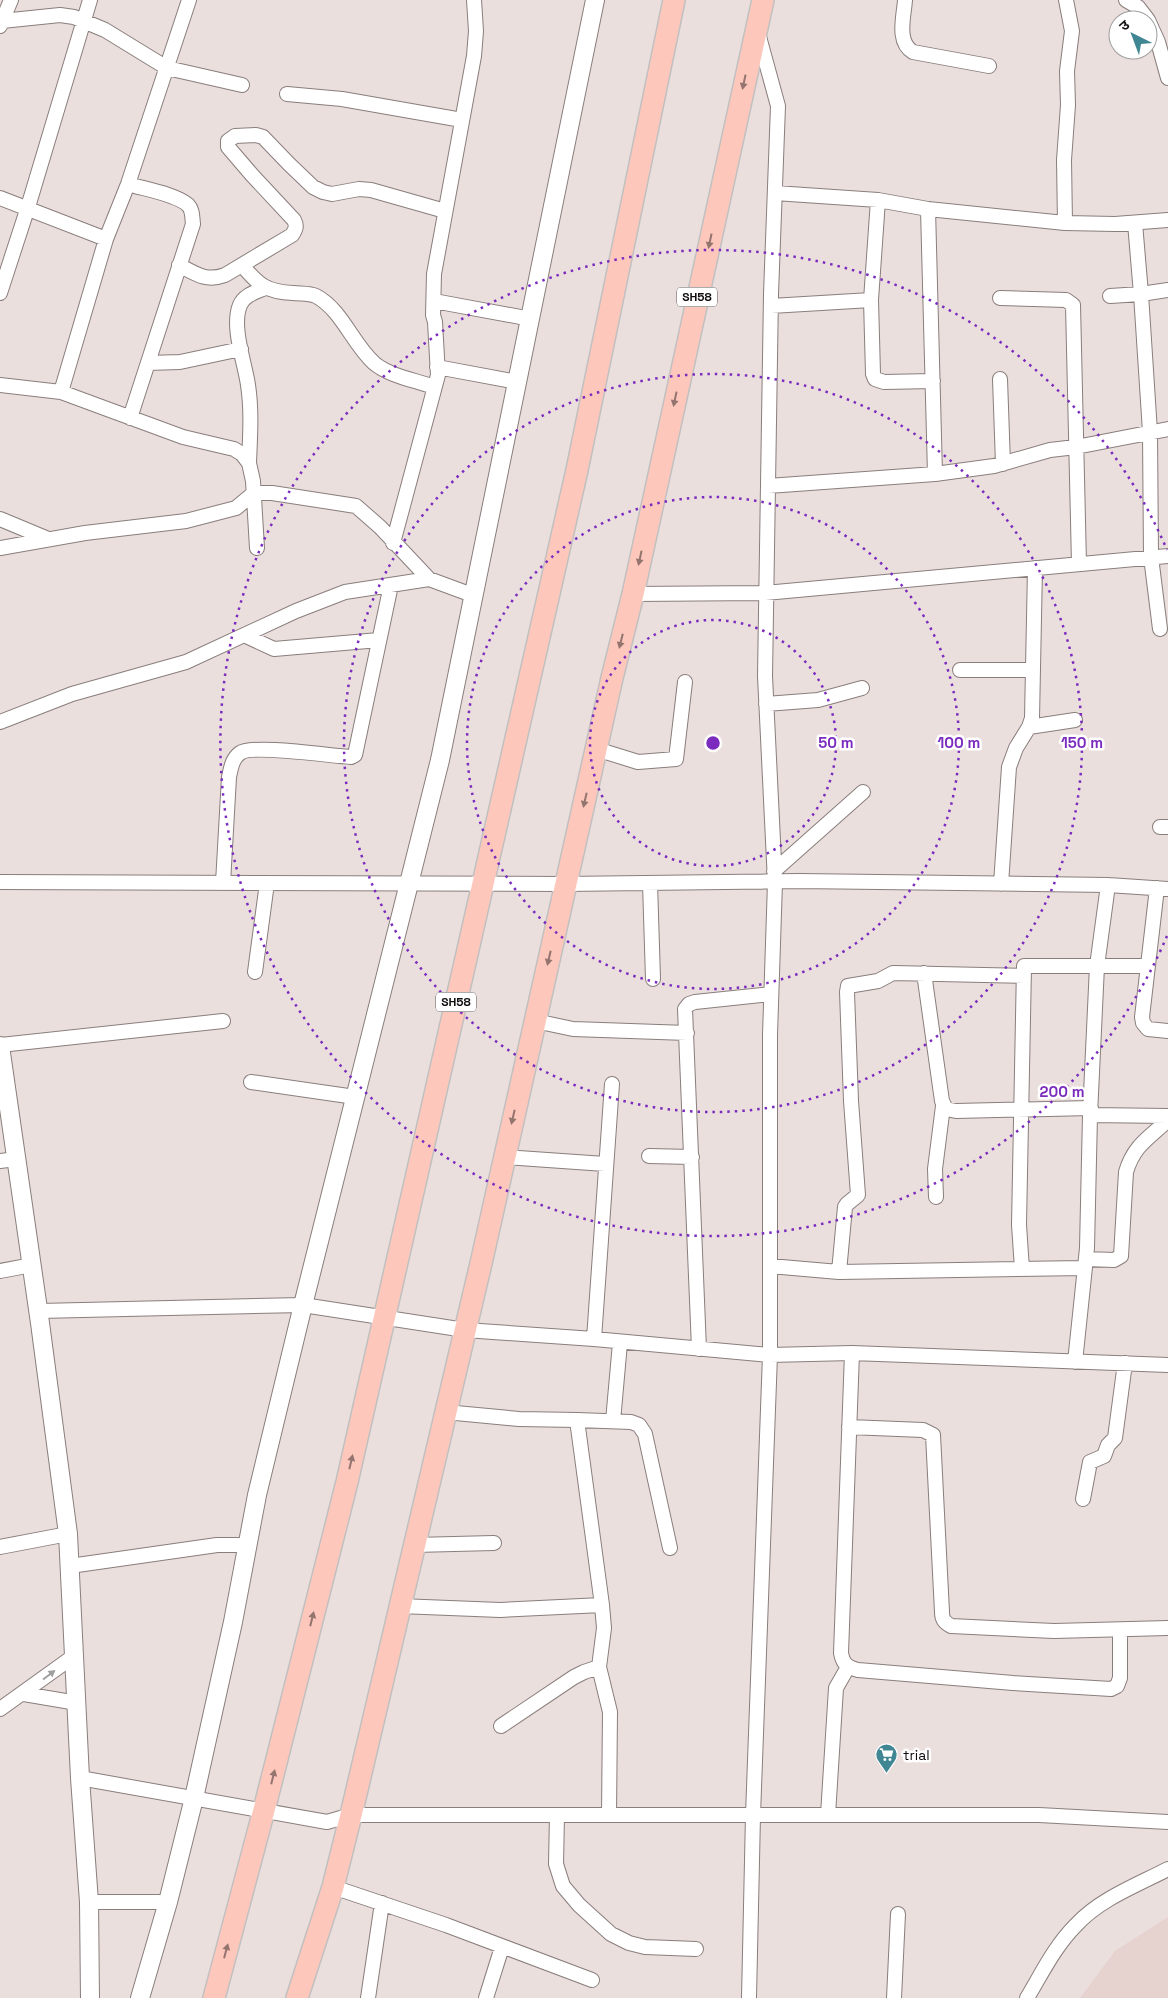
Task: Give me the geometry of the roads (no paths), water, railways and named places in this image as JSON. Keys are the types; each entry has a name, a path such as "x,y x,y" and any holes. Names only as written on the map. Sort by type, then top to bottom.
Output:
{"main road":[{"name":"SH58","path":"214,1998 347,1482 579,460 674,0"},
{"name":"SH58","path":"297,1998 333,1887 465,1330 565,884 633,594 762,0"}],"street":[{"path":"1,23 11,0"},
{"path":"0,293 28,207 90,0"},
{"path":"61,392 106,238 128,184 189,0"},
{"path":"394,543 438,375 434,274 474,56 476,31 474,0"},
{"path":"140,1998 168,1902 194,1798 233,1622 257,1495 440,760 595,0"},
{"path":"905,0 903,37 904,43 909,49 913,52 988,66"},
{"path":"1065,223 1064,160 1068,105 1067,71 1072,31 1066,0"},
{"path":"1126,0 1140,10"},
{"path":"1,23 60,15 83,20 121,39 167,68 242,85"},
{"path":"749,1998 753,1815 770,1355 771,994 774,876 766,704 765,593 771,306 778,106 756,28"},
{"path":"1158,42 1168,78"},
{"path":"287,94 342,98 462,120"},
{"path":"179,266 210,279 226,275 292,235 296,225 294,220 252,176 228,147 228,141 236,136 259,135 263,137 313,186 323,192 332,194 359,189 371,190 445,211"},
{"path":"128,184 170,196 189,206 192,212 193,224 130,418"},
{"path":"775,193 878,200 928,209 1065,223 1135,224 1168,220"},
{"path":"0,198 106,238"},
{"path":"878,200 871,300 873,374 875,379 884,382 933,381"},
{"path":"928,209 935,474"},
{"path":"1135,224 1150,432 1151,557 1160,629"},
{"path":"242,265 253,279 265,288 314,295 325,302 356,343 375,364 387,371 434,387"},
{"path":"257,548 253,481 249,462 250,408 248,384 238,326 240,305 250,295 265,288"},
{"path":"1110,296 1168,290"},
{"path":"1000,298 1066,300 1073,305 1079,564"},
{"path":"771,306 871,300"},
{"path":"434,302 531,319"},
{"path":"148,364 180,362 241,350"},
{"path":"437,367 518,382"},
{"path":"1000,380 1003,464"},
{"path":"0,385 61,392 184,437 234,449 249,462"},
{"path":"768,486 935,474 1003,464 1050,450 1076,447 1168,429"},
{"path":"0,548 85,533 186,521 236,508 254,493 291,495 320,502 356,506 380,527 429,579 474,596"},
{"path":"0,519 49,539"},
{"path":"633,594 765,593 1168,556"},
{"path":"1001,884 1009,767 1016,748 1029,727 1032,718 1035,568"},
{"path":"0,722 72,694 186,662 246,636 296,611 344,592 429,579"},
{"path":"223,883 229,777 231,765 241,752 257,749 353,756 356,752 391,585"},
{"path":"246,636 274,648 379,640"},
{"path":"960,670 1033,670"},
{"path":"596,749 638,762 676,759 685,682"},
{"path":"766,704 818,700 862,688"},
{"path":"1029,727 1075,720"},
{"path":"774,876 863,792"},
{"path":"0,882 650,884 774,876 1162,888 1148,966 1143,1023 1148,1029 1168,1031"},
{"path":"255,972 267,883"},
{"path":"650,884 653,979"},
{"path":"1075,1362 1086,1264 1090,1112 1097,966 1108,885"},
{"path":"1022,1269 1019,1225 1024,966 1148,966"},
{"path":"839,1272 845,1208 858,1195 850,1101 847,988 850,984 878,981 893,973 1024,976"},
{"path":"924,973 944,1106 936,1169 936,1197"},
{"path":"699,1349 686,1009 692,1002 771,994"},
{"path":"90,1998 89,1902 80,1778 68,1534 32,1265 8,1160 0,1045 223,1021"},
{"path":"535,1021 573,1029 687,1033"},
{"path":"251,1082 355,1097"},
{"path":"594,1339 612,1084"},
{"path":"944,1106 950,1111 1021,1109 1168,1116"},
{"path":"770,1266 839,1272 1022,1269 1114,1260 1121,1256 1126,1172 1130,1160 1140,1144 1168,1120"},
{"path":"505,1156 605,1164"},
{"path":"649,1156 692,1157"},
{"path":"0,1271 32,1265"},
{"path":"39,1311 303,1305 465,1330 594,1339 620,1343 770,1355 852,1353 1168,1365"},
{"path":"613,1421 620,1343"},
{"path":"852,1353 841,1653 843,1662 848,1668 1013,1683 1111,1688 1117,1686 1120,1678 1120,1630"},
{"path":"1083,1499 1089,1464 1092,1460 1104,1456 1108,1445 1115,1438 1125,1363"},
{"path":"445,1412 519,1419 631,1422 639,1425 645,1434 670,1548"},
{"path":"577,1420 604,1628 599,1667 610,1712 609,1815"},
{"path":"849,1427 924,1430 933,1434 944,1622 951,1626 1054,1631 1168,1628"},
{"path":"0,1547 68,1534"},
{"path":"414,1545 494,1543"},
{"path":"70,1566 217,1545 247,1544"},
{"path":"399,1606 500,1610 602,1605"},
{"path":"0,1710 74,1656"},
{"path":"501,1726 574,1677 599,1667"},
{"path":"828,1815 836,1688 848,1668"},
{"path":"24,1694 76,1704"},
{"path":"80,1778 327,1822 351,1815 1039,1815 1168,1822"},
{"path":"557,1815 556,1864 563,1886 579,1905 611,1934 629,1943 645,1947 696,1949"},
{"path":"1027,1998 1055,1950 1077,1924 1105,1902 1168,1869"},
{"path":"333,1887 592,1980"},
{"path":"89,1902 168,1902"},
{"path":"368,1998 382,1904"},
{"path":"894,1998 898,1914"},
{"path":"486,1998 502,1947"}],"place":[{"name":"trial","path":"887,1774"}]}
